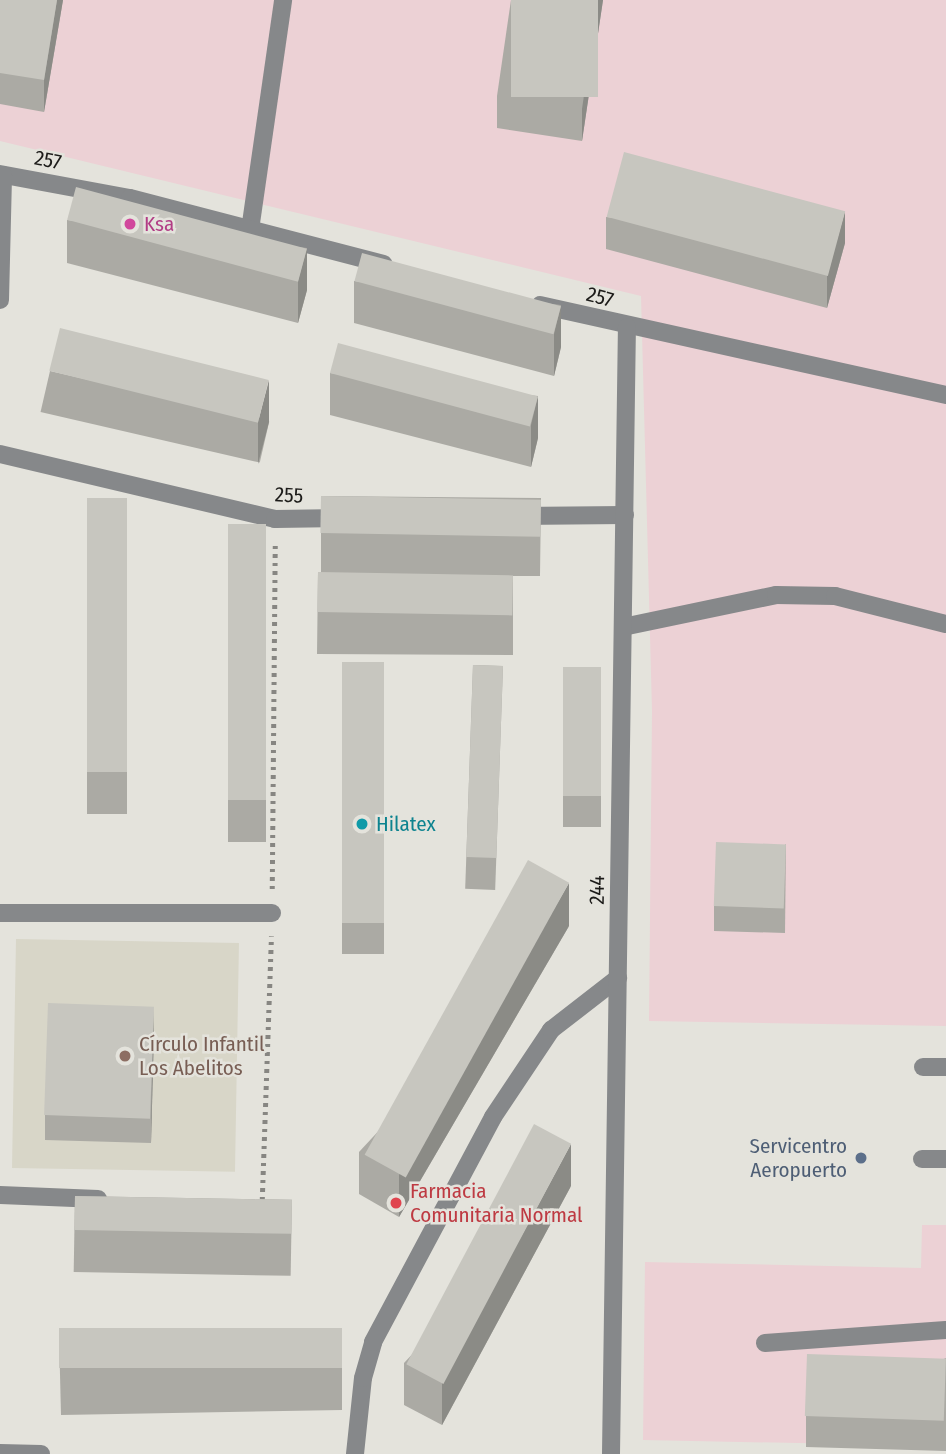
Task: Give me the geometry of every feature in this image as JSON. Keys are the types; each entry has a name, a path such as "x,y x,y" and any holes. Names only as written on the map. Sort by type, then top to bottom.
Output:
{"street":[{"path":"250,230 283,0"},
{"path":"0,300 1,174"},
{"name":"257","path":"1,174 130,198 398,268"},
{"name":"257","path":"519,299 627,327 946,395"},
{"name":"244","path":"611,1454 627,327"},
{"name":"255","path":"0,454 275,519 359,518"},
{"path":"499,516 625,515"},
{"path":"623,627 776,595 835,596 946,624"},
{"path":"0,913 272,914"},
{"path":"355,1454 363,1378 373,1342 493,1117 551,1030 618,978"},
{"path":"923,1067 946,1067"},
{"path":"922,1159 946,1159"},
{"path":"0,1195 124,1200"},
{"path":"765,1343 946,1330"},
{"path":"0,1453 41,1454"}],"path":[{"path":"262,1207 272,914 275,519"}],"shaded area":[{"path":"0,0 946,0 946,1026 649,1021 652,711 641,296 0,141"},
{"name":"Círculo Infantil Los Abelitos","path":"16,939 239,943 235,1172 12,1168"},
{"path":"922,1225 946,1225 946,1446 643,1440 645,1262 921,1268"}],"building":[{"path":"0,0 57,0 44,80 0,73"},
{"path":"511,0 598,0 598,97 511,97"},
{"path":"624,152 845,211 828,276 607,217"},
{"path":"76,187 307,249 298,282 67,220"},
{"path":"362,253 561,306 553,334 354,281"},
{"path":"60,328 269,380 258,423 49,371"},
{"path":"338,343 538,397 530,427 330,373"},
{"path":"321,496 541,500 540,537 320,533"},
{"path":"87,498 127,498 127,772 87,772"},
{"path":"228,524 266,524 266,800 228,800"},
{"path":"318,572 513,575 512,615 317,612"},
{"name":"Hilatex","path":"342,662 384,662 384,923 342,923"},
{"name":"Hilatex","path":"473,665 503,666 496,858 466,857"},
{"path":"563,667 601,667 601,796 563,796"},
{"path":"716,842 786,844 784,908 714,906"},
{"path":"528,860 569,883 406,1178 365,1155"},
{"path":"48,1003 154,1007 150,1119 44,1115"},
{"path":"534,1124 571,1144 443,1384 406,1364"},
{"path":"75,1196 292,1200 291,1234 74,1230"},
{"path":"59,1328 342,1328 342,1368 59,1368"},
{"path":"807,1354 946,1359 944,1421 805,1416"}],"place":[{"name":"Ksa","path":"130,224"},
{"name":"Hilatex","path":"362,824"},
{"name":"Círculo Infantil Los Abelitos","path":"125,1056"},
{"name":"Servicentro Aeropuerto","path":"861,1158"},
{"name":"Farmacia Comunitaria Normal","path":"396,1203"}]}
